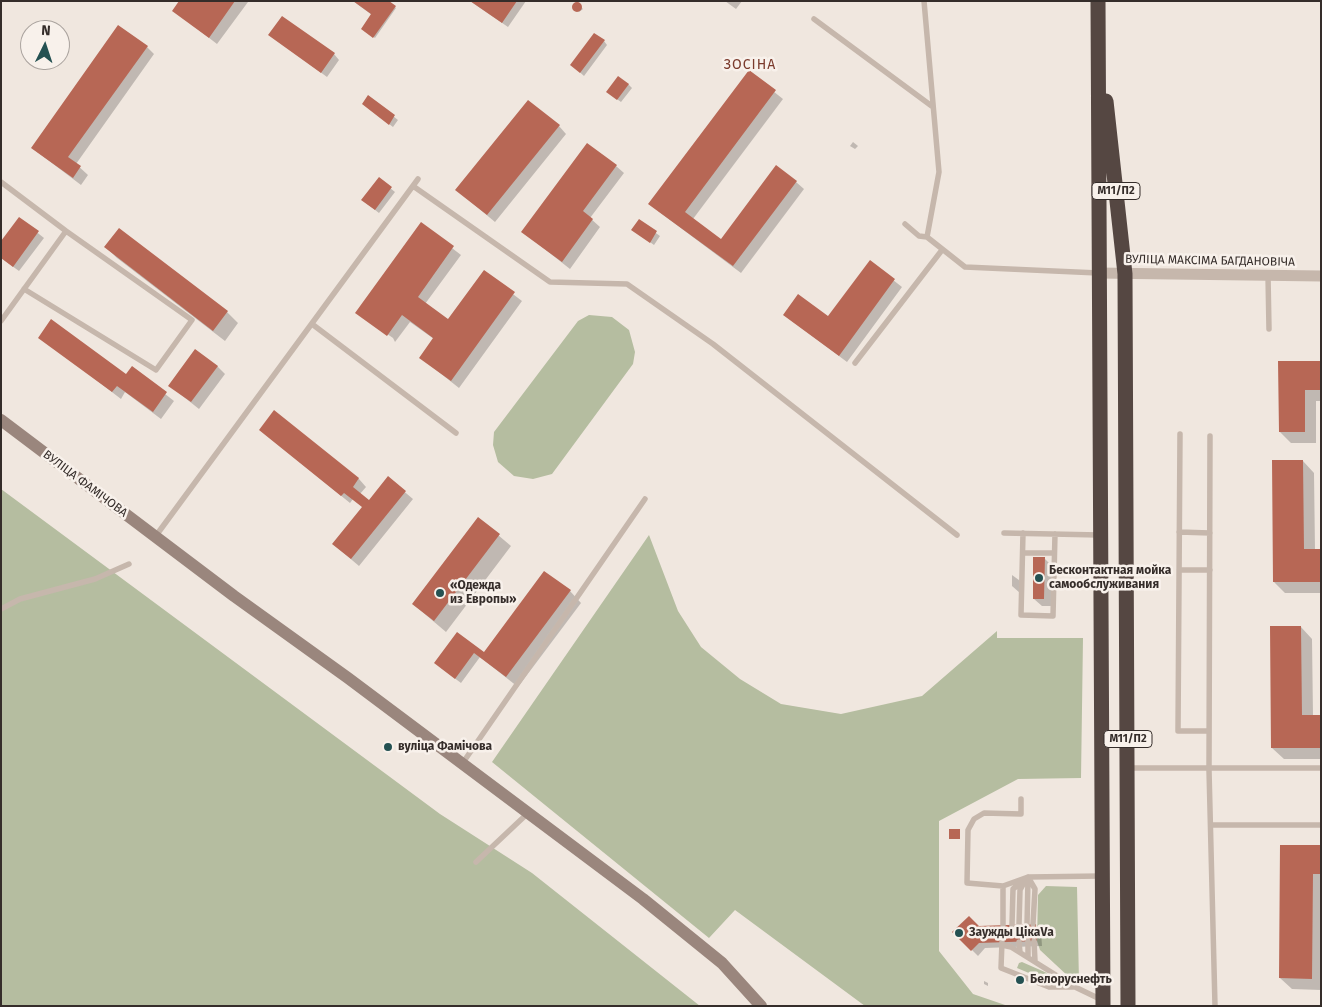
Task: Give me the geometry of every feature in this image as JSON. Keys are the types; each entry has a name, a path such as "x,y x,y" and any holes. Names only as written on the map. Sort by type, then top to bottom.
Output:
{"highway":[{"name":"М11/П2","path":"1098,1 1103,1003"},
{"name":"М11/П2","path":"1099,65 1107,109 1125,274 1128,1006"}],"main road":[{"name":"ВУЛІЦА ФАМІЧОВА","path":"1,420 155,537 643,898 722,963 761,1006"}],"street":[{"name":"ВУЛІЦА МАКСІМА БАГДАНОВІЧА","path":"1098,273 1321,276"}],"lane":[{"path":"924,1 939,172 927,237"},
{"path":"814,19 933,107"},
{"path":"155,537 418,180"},
{"path":"1,182 66,231 192,320 156,370 24,289"},
{"path":"413,186 550,282 627,284 713,344 956,535"},
{"path":"905,224 919,236 927,237 966,267 1098,273"},
{"path":"1,321 66,231"},
{"path":"855,364 942,250"},
{"path":"1268,276 1269,329"},
{"path":"312,324 456,433"},
{"path":"1180,434 1178,731 1209,731"},
{"path":"1210,436 1209,770 1215,1006"},
{"path":"462,764 645,499"},
{"path":"1179,532 1210,532"},
{"path":"1004,533 1101,535"},
{"path":"1023,533 1021,615 1045,616 1053,616 1055,534"},
{"path":"1023,552 1054,553"},
{"path":"1,609 20,599 95,579 129,564"},
{"path":"1179,570 1210,570"},
{"path":"1128,768 1209,770 1321,768"},
{"path":"1021,799 1021,814 984,813 974,819 968,830 967,884 1002,886 1028,877 1103,876"},
{"path":"476,862 528,813"},
{"path":"1211,825 1321,825"},
{"path":"1028,877 1034,889 1030,924"},
{"path":"1019,925 1020,890 1028,877"},
{"path":"1012,925 1014,890 1028,877"},
{"path":"1002,886 1002,925"},
{"path":"1028,956 1031,941 1035,961"},
{"path":"1019,942 1020,952"},
{"path":"1075,987 1048,988 1001,968 1002,944 1011,944 1020,952 1103,1003"}],"green space":[{"path":"589,315 612,317 629,330 635,352 633,364 552,474 533,479 514,476 498,462 493,445 494,432 578,321"},
{"path":"1,489 440,814 532,873 700,1006 1,1006"},
{"path":"649,535 678,611 701,647 740,679 781,704 841,714 922,696 997,631 997,638 1083,638 1081,778 1018,779 939,821 939,951 973,994 1008,1006 865,1006 735,910 709,938 492,762"},
{"path":"1046,886 1077,887 1079,982 1070,978 1040,950 1037,941 1038,895"},
{"path":"1022,962 1047,973 1055,984 1017,968 1019,963"}],"building":[{"path":"179,1 235,1 209,38 172,11"},
{"path":"353,1 389,1 396,6 373,38 361,29 371,14"},
{"path":"470,1 517,1 502,23"},
{"path":"575,2 579,2 582,7 581,11 575,12 572,9 572,5"},
{"path":"282,16 335,53 321,73 268,35"},
{"path":"118,25 148,46 68,157 81,166 73,178 31,148"},
{"path":"594,33 605,40 580,73 570,65"},
{"path":"749,70 776,90 685,212 721,239 776,165 797,181 733,266 648,204"},
{"path":"618,76 629,84 617,100 606,92"},
{"path":"368,95 395,115 389,125 362,104"},
{"path":"528,100 560,125 487,215 455,190"},
{"path":"587,143 617,165 583,211 593,219 562,262 521,232"},
{"path":"379,177 392,187 375,210 361,200"},
{"path":"19,217 39,231 13,267 1,258 1,241"},
{"path":"639,219 657,231 650,243 631,230"},
{"path":"421,222 454,246 418,297 448,319 484,270 515,292 451,381 419,358 433,338 402,315 387,336 355,313"},
{"path":"119,228 228,311 213,331 104,247"},
{"path":"870,260 895,279 839,356 783,315 798,294 828,316"},
{"path":"51,319 126,374 132,366 167,392 153,412 117,386 112,392 38,338"},
{"path":"195,349 218,366 191,402 168,386"},
{"path":"1278,361 1321,361 1321,390 1305,390 1305,432 1279,432"},
{"path":"274,410 359,478 353,487 369,500 388,476 406,491 351,559 332,544 362,507 344,493 341,496 259,430"},
{"path":"1272,460 1303,460 1304,549 1321,549 1321,582 1273,582"},
{"path":"478,517 500,534 434,621 412,604"},
{"name":"Бесконтактная мойка самообслуживания","path":"1033,557 1045,557 1044,599 1033,599"},
{"path":"544,571 571,590 506,677 474,653 455,679 434,663 457,632 484,652"},
{"path":"1270,626 1301,626 1302,715 1321,715 1321,748 1271,748"},
{"path":"949,829 960,829 960,839 949,839"},
{"path":"1280,845 1321,845 1321,874 1313,874 1312,979 1279,978"},
{"path":"969,916 979,926 1036,924 1037,941 979,943 971,951 952,932"}],"place":[{"name":"Бесконтактная мойка самообслуживания","path":"1039,578"},
{"name":"«Одежда из Европы»","path":"440,593"},
{"name":"вуліца Фамічова","path":"388,747"},
{"name":"Заужды ЦікаVа","path":"959,933"},
{"name":"Белоруснефть","path":"1020,980"}],"district":[{"name":"ЗОСІНА","path":"750,65"}]}
